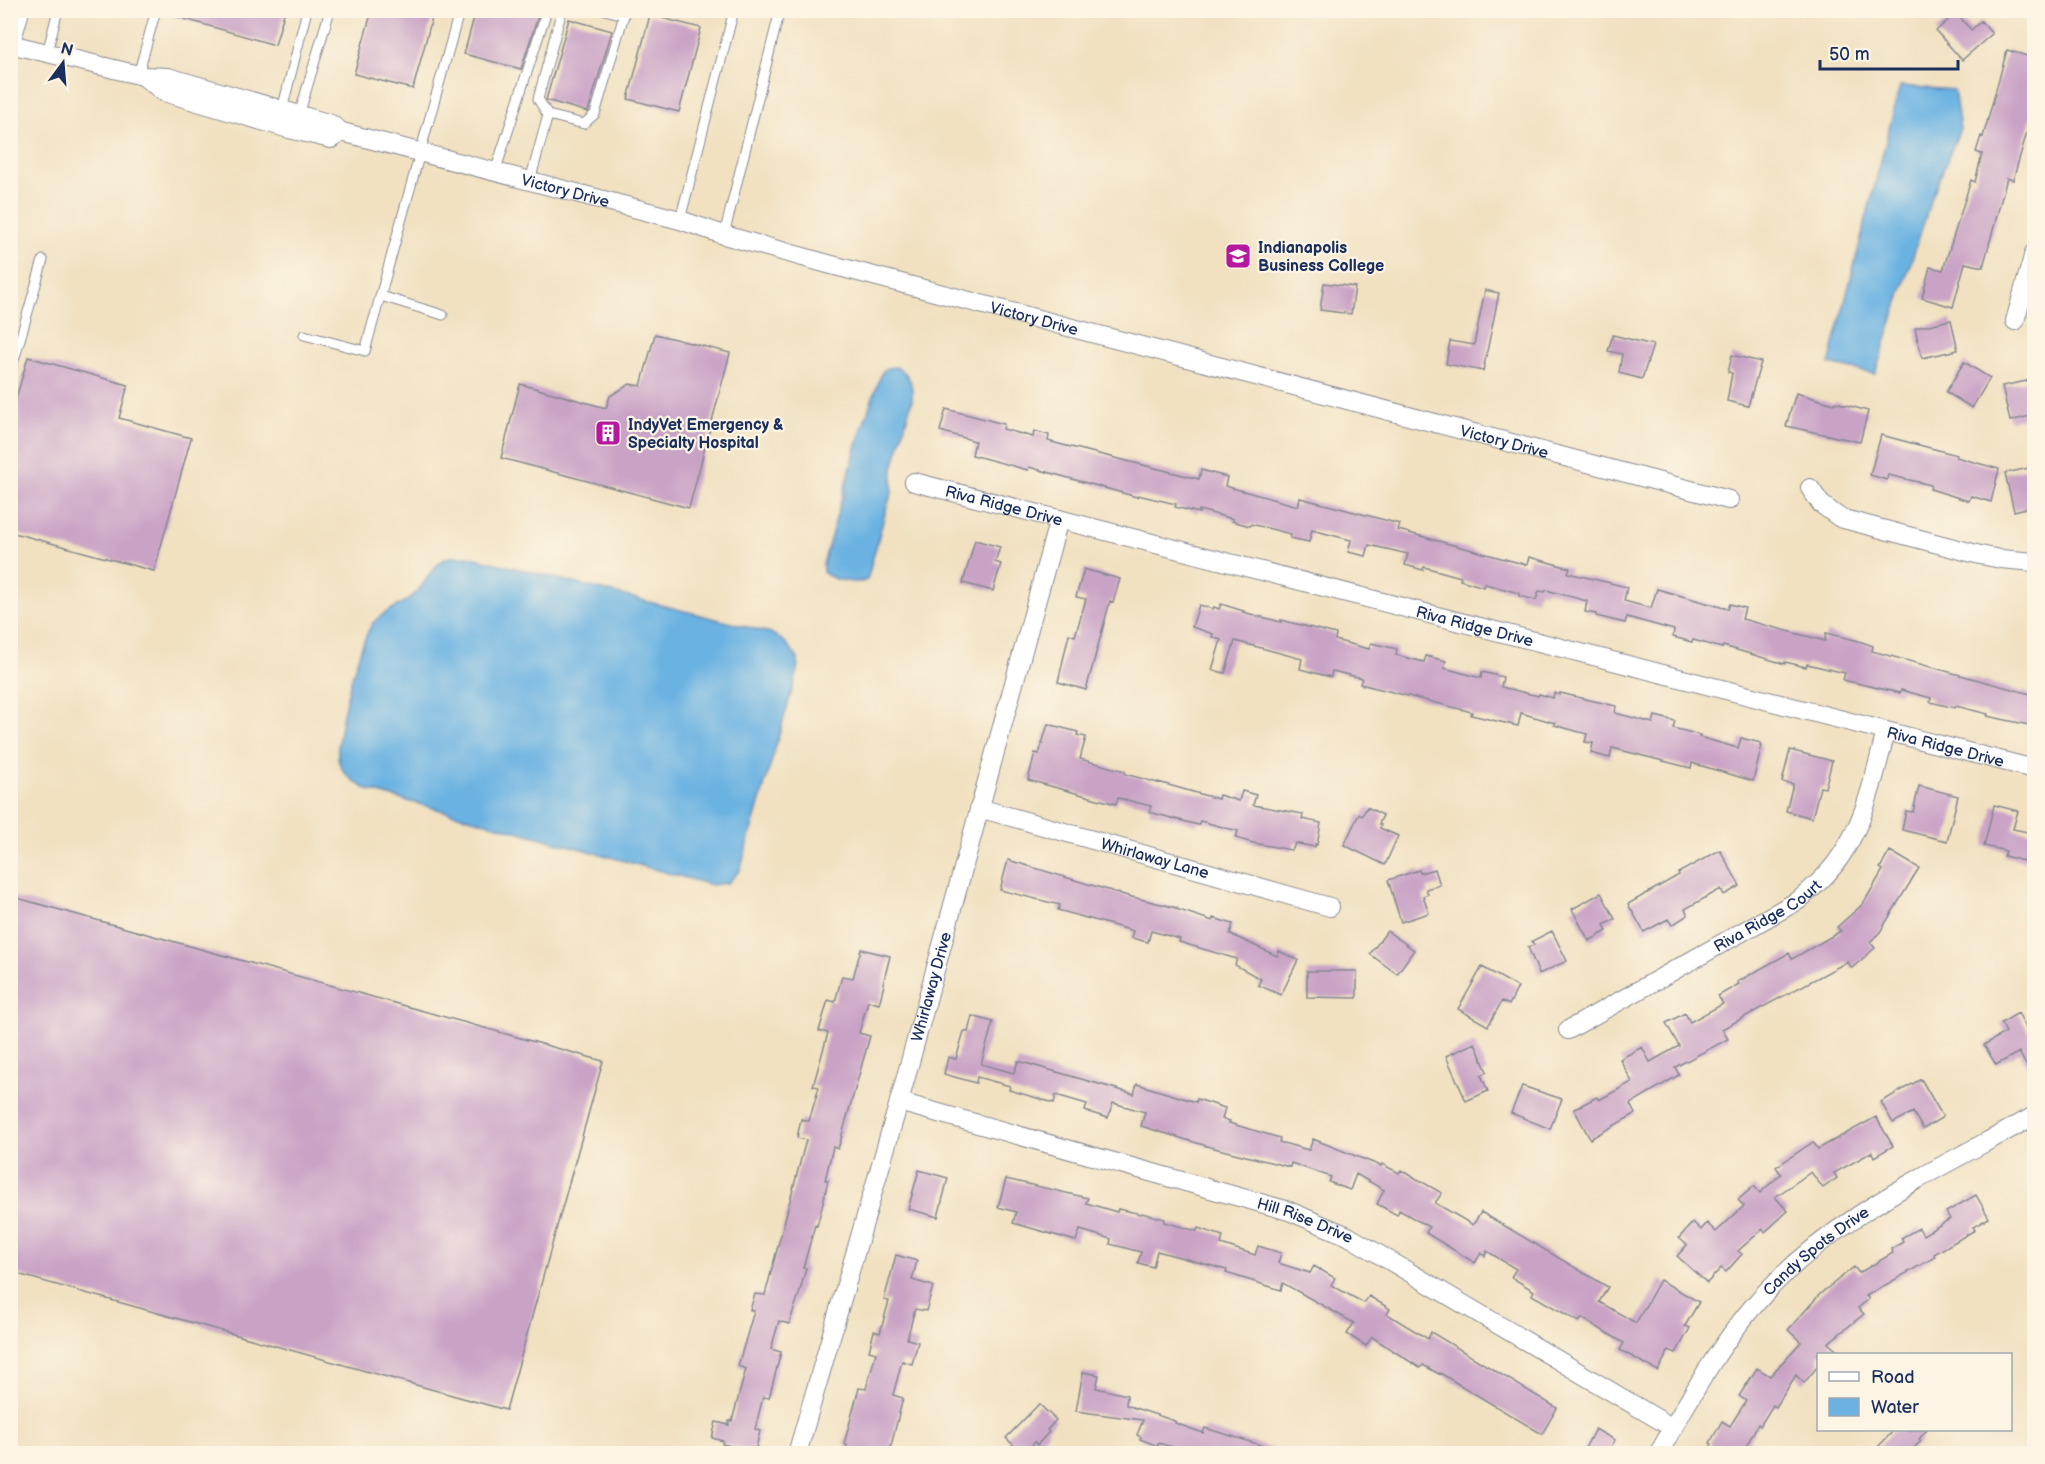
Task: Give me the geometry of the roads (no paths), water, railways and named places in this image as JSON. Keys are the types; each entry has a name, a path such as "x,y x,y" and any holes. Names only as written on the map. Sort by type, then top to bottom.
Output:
{"street":[{"name":"Victory Drive","path":"13,44 140,76 168,77 332,124 342,132 680,220 724,235 828,264 1729,500"},
{"name":"Victory Drive","path":"140,76 164,92 289,129 331,139 342,132"},
{"path":"2015,321 2034,253"},
{"name":"Riva Ridge Drive","path":"914,482 2034,769"},
{"path":"1810,488 1830,512 1852,522 2001,560 2034,562"},
{"name":"Whirlaway Drive","path":"797,1454 899,1102 1059,519"},
{"name":"Riva Ridge Court","path":"1568,1030 1799,900 1824,878 1845,850 1861,820 1886,731"},
{"name":"Whirlaway Lane","path":"979,808 1330,908"},
{"name":"Hill Rise Drive","path":"899,1102 1289,1211 1348,1236 1673,1428"},
{"name":"Candy Spots Drive","path":"1658,1454 1716,1356 1745,1316 1777,1280 1852,1218 2034,1116"}],"lane":[{"path":"13,44 25,10"},
{"path":"47,53 58,10"},
{"path":"140,76 156,10"},
{"path":"290,112 307,10"},
{"path":"290,112 330,10"},
{"path":"304,335 365,351 458,16 455,10"},
{"path":"495,172 548,10"},
{"path":"562,10 537,99 548,115 584,124 595,114 625,13 605,10"},
{"path":"680,220 734,10"},
{"path":"724,235 780,10"},
{"path":"530,181 548,115"},
{"path":"10,374 43,260"},
{"path":"381,296 443,315"}],"water":[{"path":"1900,86 1954,90 1960,129 1932,197 1875,374 1829,364"},
{"path":"896,367 910,380 912,400 893,469 892,493 867,580 851,582 838,579 823,572 823,564 861,431 882,372 887,368"},
{"path":"468,556 771,633 786,643 798,659 797,673 740,870 728,883 711,885 368,790 351,779 344,771 339,762 338,751 343,713 355,668 368,632 378,618 416,593 440,562 450,557"}],"place":[{"name":"Indianapolis Business College","path":"1238,256"},
{"name":"IndyVet Emergency & Specialty Hospital","path":"608,433"}]}
